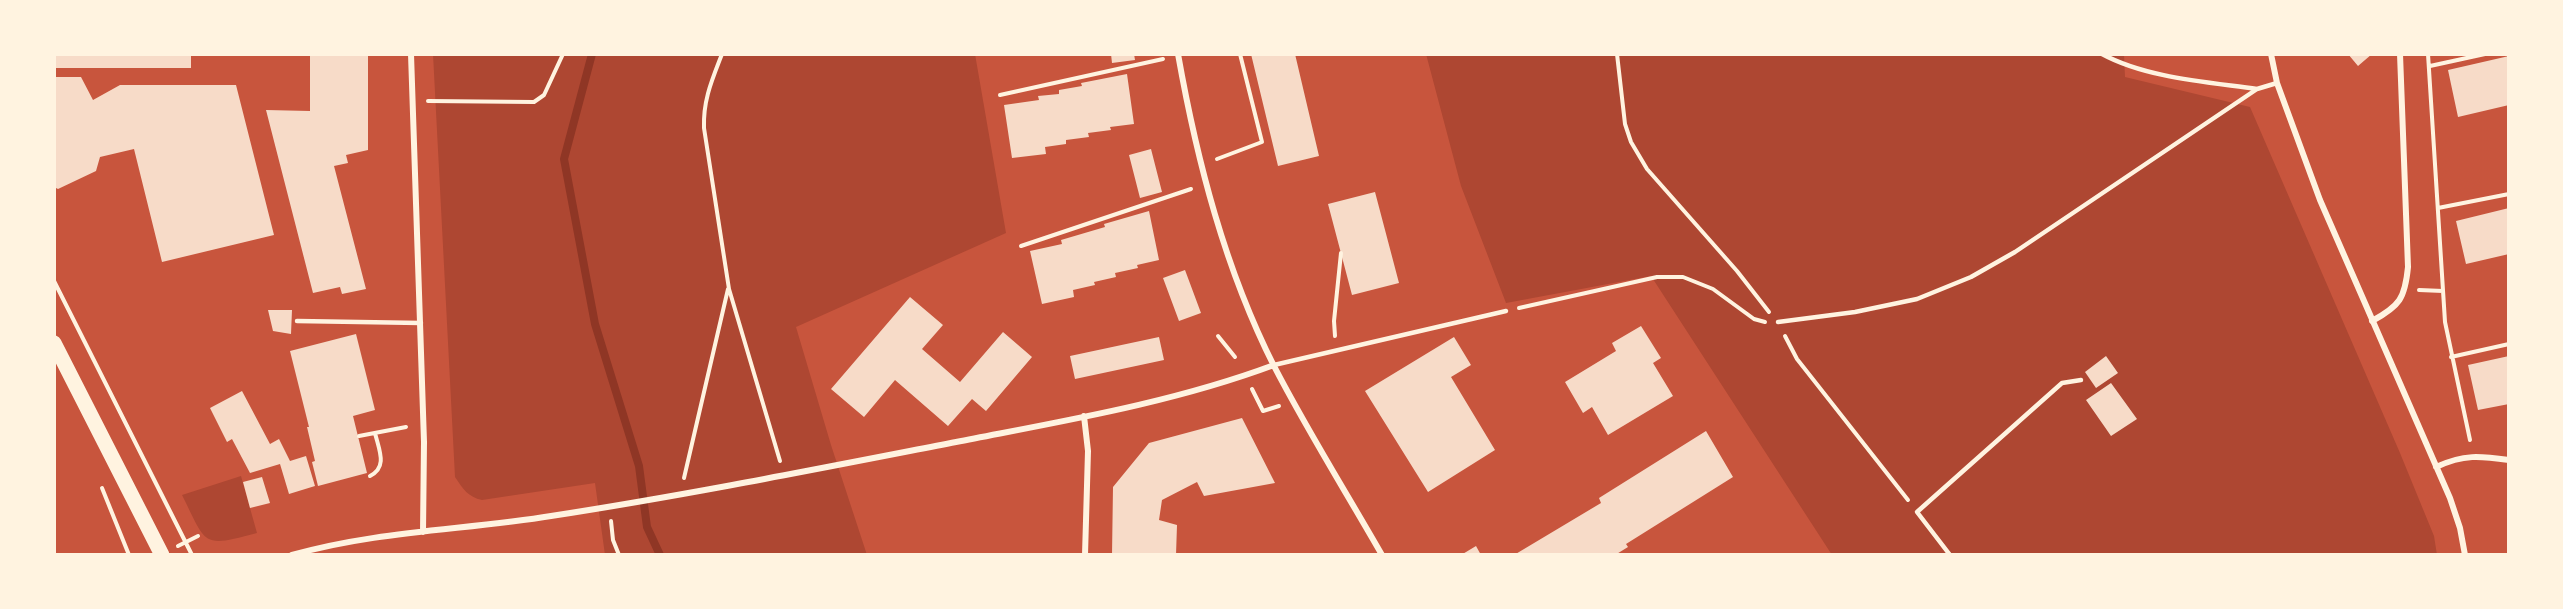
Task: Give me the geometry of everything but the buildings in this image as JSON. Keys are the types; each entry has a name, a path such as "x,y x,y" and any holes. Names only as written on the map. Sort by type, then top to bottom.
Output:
{"main road":[{"path":"54,343 162,555"}],"street":[{"path":"411,54 421,323 425,507 423,532"},
{"path":"2271,54 2277,83 2320,200 2436,467 2460,528 2465,555"},
{"path":"2372,321 2393,310 2406,288 2408,267 2400,54"},
{"path":"1178,55 1206,185 1235,274 1274,365 1382,555"},
{"path":"292,555 327,546 550,516 783,476 1207,389 1274,365"},
{"path":"1084,416 1088,450 1085,555"},
{"path":"2436,467 2453,459 2475,456 2509,460"}],"lane":[{"path":"2102,54 2114,61 2173,77 2257,89"},
{"path":"1778,322 1855,312 1917,298 1971,276 2015,252 2257,89 2277,83"},
{"path":"1274,365 1506,311"},
{"path":"297,321 421,323"},
{"path":"1950,555 1917,512 2062,383 2081,380"}],"path":[{"path":"412,101 534,102 544,95 563,54"},
{"path":"722,54 709,85 703,108 704,128 729,289 783,476"},
{"path":"1221,158 1262,142 1240,54"},
{"path":"1617,54 1625,124 1631,142 1647,169 1737,271 1778,322 1797,358 1917,512"},
{"path":"2428,54 2443,291 2451,357 2470,440"},
{"path":"2430,66 2485,54"},
{"path":"999,95 1178,55"},
{"path":"1021,246 1206,185"},
{"path":"2438,208 2509,194"},
{"path":"1335,337 1334,321 1341,253"},
{"path":"1506,311 1657,277 1683,277 1713,289 1754,319 1764,322"},
{"path":"54,281 192,555"},
{"path":"2406,288 2443,291"},
{"path":"685,493 684,476 729,289"},
{"path":"1218,336 1235,357"},
{"path":"2451,357 2509,344"},
{"path":"1252,389 1263,411 1280,406"},
{"path":"358,436 406,427"},
{"path":"370,476 379,471 382,464 375,433"},
{"path":"102,487 129,555"},
{"path":"610,506 613,540 619,555"}],"shaded area":[{"path":"433,54 975,54 1006,233 796,327 867,555 605,555 595,483 482,500 469,495 463,489 455,477"},
{"path":"1426,54 2124,54 2125,77 2250,107 2400,453 2434,536 2437,555 1832,555 1651,276 1506,303 1461,186"},
{"path":"241,476 257,533 225,540 215,541 208,538 196,524 182,495"}],"waterway":[{"path":"592,54 564,159 595,324 639,466 647,527 660,555"}]}
